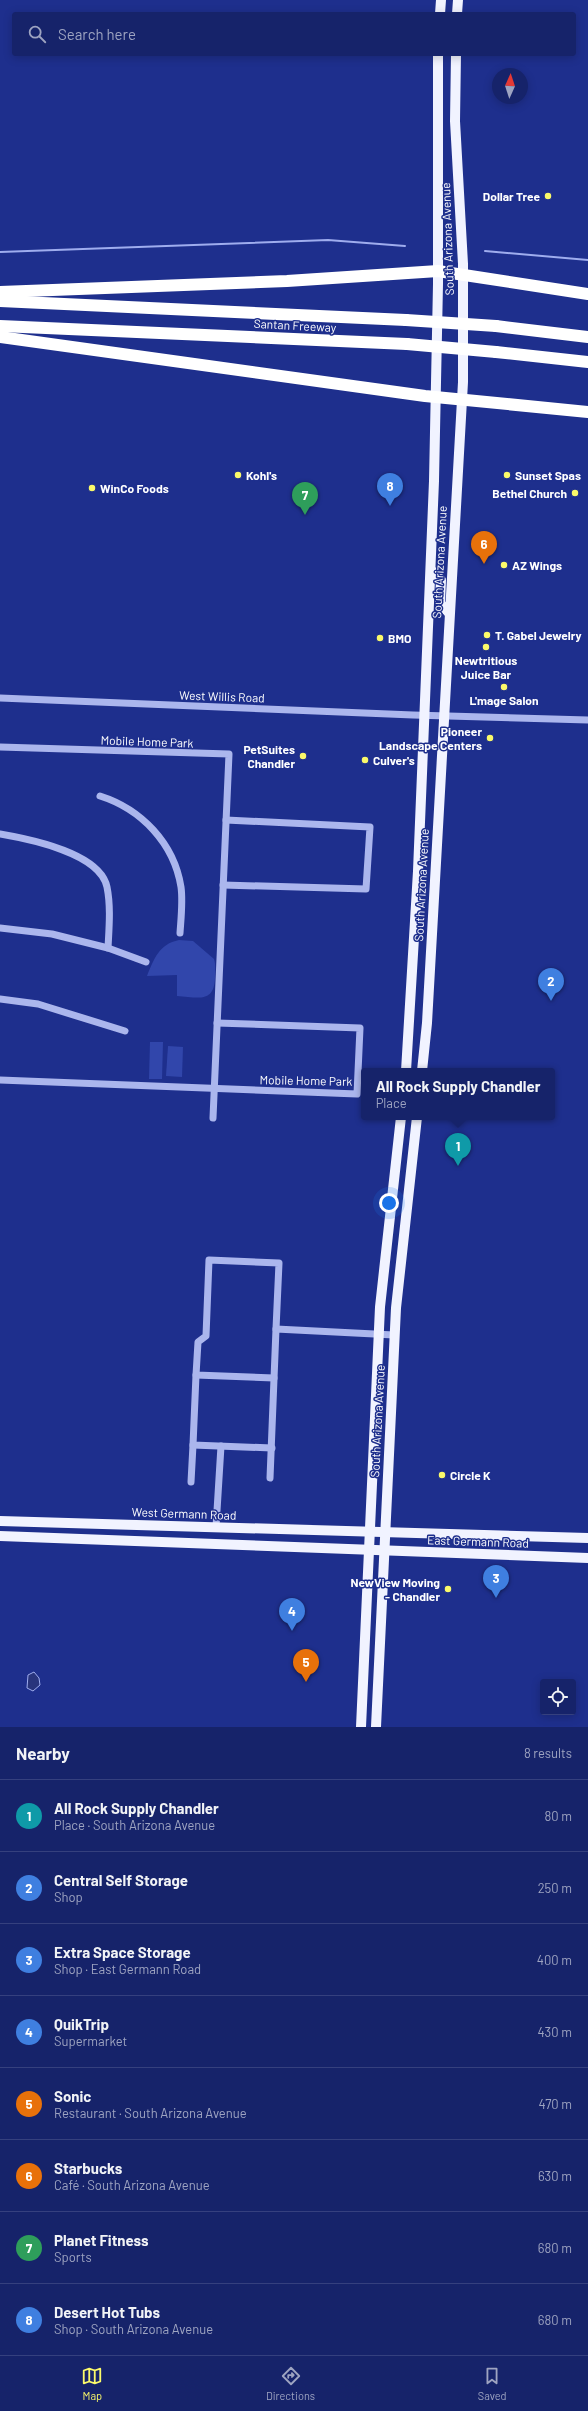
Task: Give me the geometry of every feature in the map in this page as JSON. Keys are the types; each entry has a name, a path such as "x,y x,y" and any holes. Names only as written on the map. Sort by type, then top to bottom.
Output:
{"highway":[{"path":"0,292 287,281 438,271 588,294"},
{"name":"Santan Freeway","path":"0,301 406,320 496,326 588,337"},
{"name":"Santan Freeway","path":"0,326 407,344 588,362"},
{"path":"0,337 436,396 588,412"}],"main road":[{"path":"440,12 441,0"},
{"path":"457,12 458,0"},
{"name":"South Arizona Avenue","path":"406,1068 414,964 431,570 438,271 438,56"},
{"name":"South Arizona Avenue","path":"422,1068 427,1023 461,398 463,275 455,115 456,56"},
{"path":"431,570 440,580 440,603 449,613"},
{"name":"South Arizona Avenue","path":"361,1727 368,1531 378,1334 401,1120"},
{"name":"South Arizona Avenue","path":"376,1727 394,1335 399,1274 417,1120"},
{"name":"West Germann Road","path":"0,1520 368,1531"},
{"path":"172,1543 173,1526"},
{"name":"East Germann Road","path":"368,1531 588,1538"},
{"path":"0,1536 368,1550"},
{"name":"East Germann Road","path":"368,1550 588,1558"}],"street":[{"name":"West Willis Road","path":"0,698 425,716 588,720"},
{"name":"Mobile Home Park","path":"0,747 229,754 213,1118"},
{"path":"100,796 116,801 133,812 151,825 163,841 173,860 181,887 180,933"},
{"path":"223,885 366,889 370,827 226,820"},
{"path":"0,834 42,843 94,866 107,886 109,919 108,948"},
{"path":"0,928 52,934 108,948 146,962"},
{"path":"0,999 38,1004 125,1031"},
{"name":"Mobile Home Park","path":"0,1080 357,1094 360,1028 217,1022"},
{"path":"191,1482 198,1342 206,1336 208,1260 279,1263 270,1478"},
{"path":"276,1329 394,1335"},
{"path":"196,1375 274,1378"},
{"path":"193,1445 272,1448"},
{"path":"216,1527 220,1486 221,1446"}],"shaded area":[{"path":"179,940 193,941 214,959 214,986 208,995 198,998 177,996 177,975 147,976 158,953 167,945"},
{"path":"150,1042 163,1042 162,1079 149,1079"},
{"path":"168,1046 183,1047 182,1077 166,1076"},
{"path":"34,1672 39,1678 40,1685 33,1691 27,1688 28,1675"}],"waterway":[{"path":"0,252 328,240 405,246"},
{"path":"485,251 588,260"}],"place":[{"name":"Dollar Tree","path":"548,196"},
{"name":"Kohl's","path":"238,475"},
{"name":"Sunset Spas","path":"507,475"},
{"name":"WinCo Foods","path":"92,488"},
{"name":"Bethel Church","path":"575,493"},
{"name":"Desert Hot Tubs","path":"390,506"},
{"name":"Planet Fitness","path":"305,515"},
{"name":"Starbucks","path":"484,564"},
{"name":"AZ Wings","path":"504,565"},
{"name":"T. Gabel Jewelry","path":"487,635"},
{"name":"BMO","path":"380,638"},
{"name":"Newtritious Juice Bar","path":"486,647"},
{"name":"L'mage Salon","path":"504,687"},
{"name":"Pioneer Landscape Centers","path":"490,738"},
{"name":"PetSuites Chandler","path":"303,756"},
{"name":"Culver's","path":"365,760"},
{"name":"Central Self Storage","path":"551,1001"},
{"name":"All Rock Supply Chandler","path":"458,1166"},
{"name":"Circle K","path":"442,1475"},
{"name":"NewView Moving - Chandler","path":"448,1589"},
{"name":"Extra Space Storage","path":"496,1598"},
{"name":"QuikTrip","path":"292,1631"},
{"name":"Sonic","path":"306,1682"}]}
